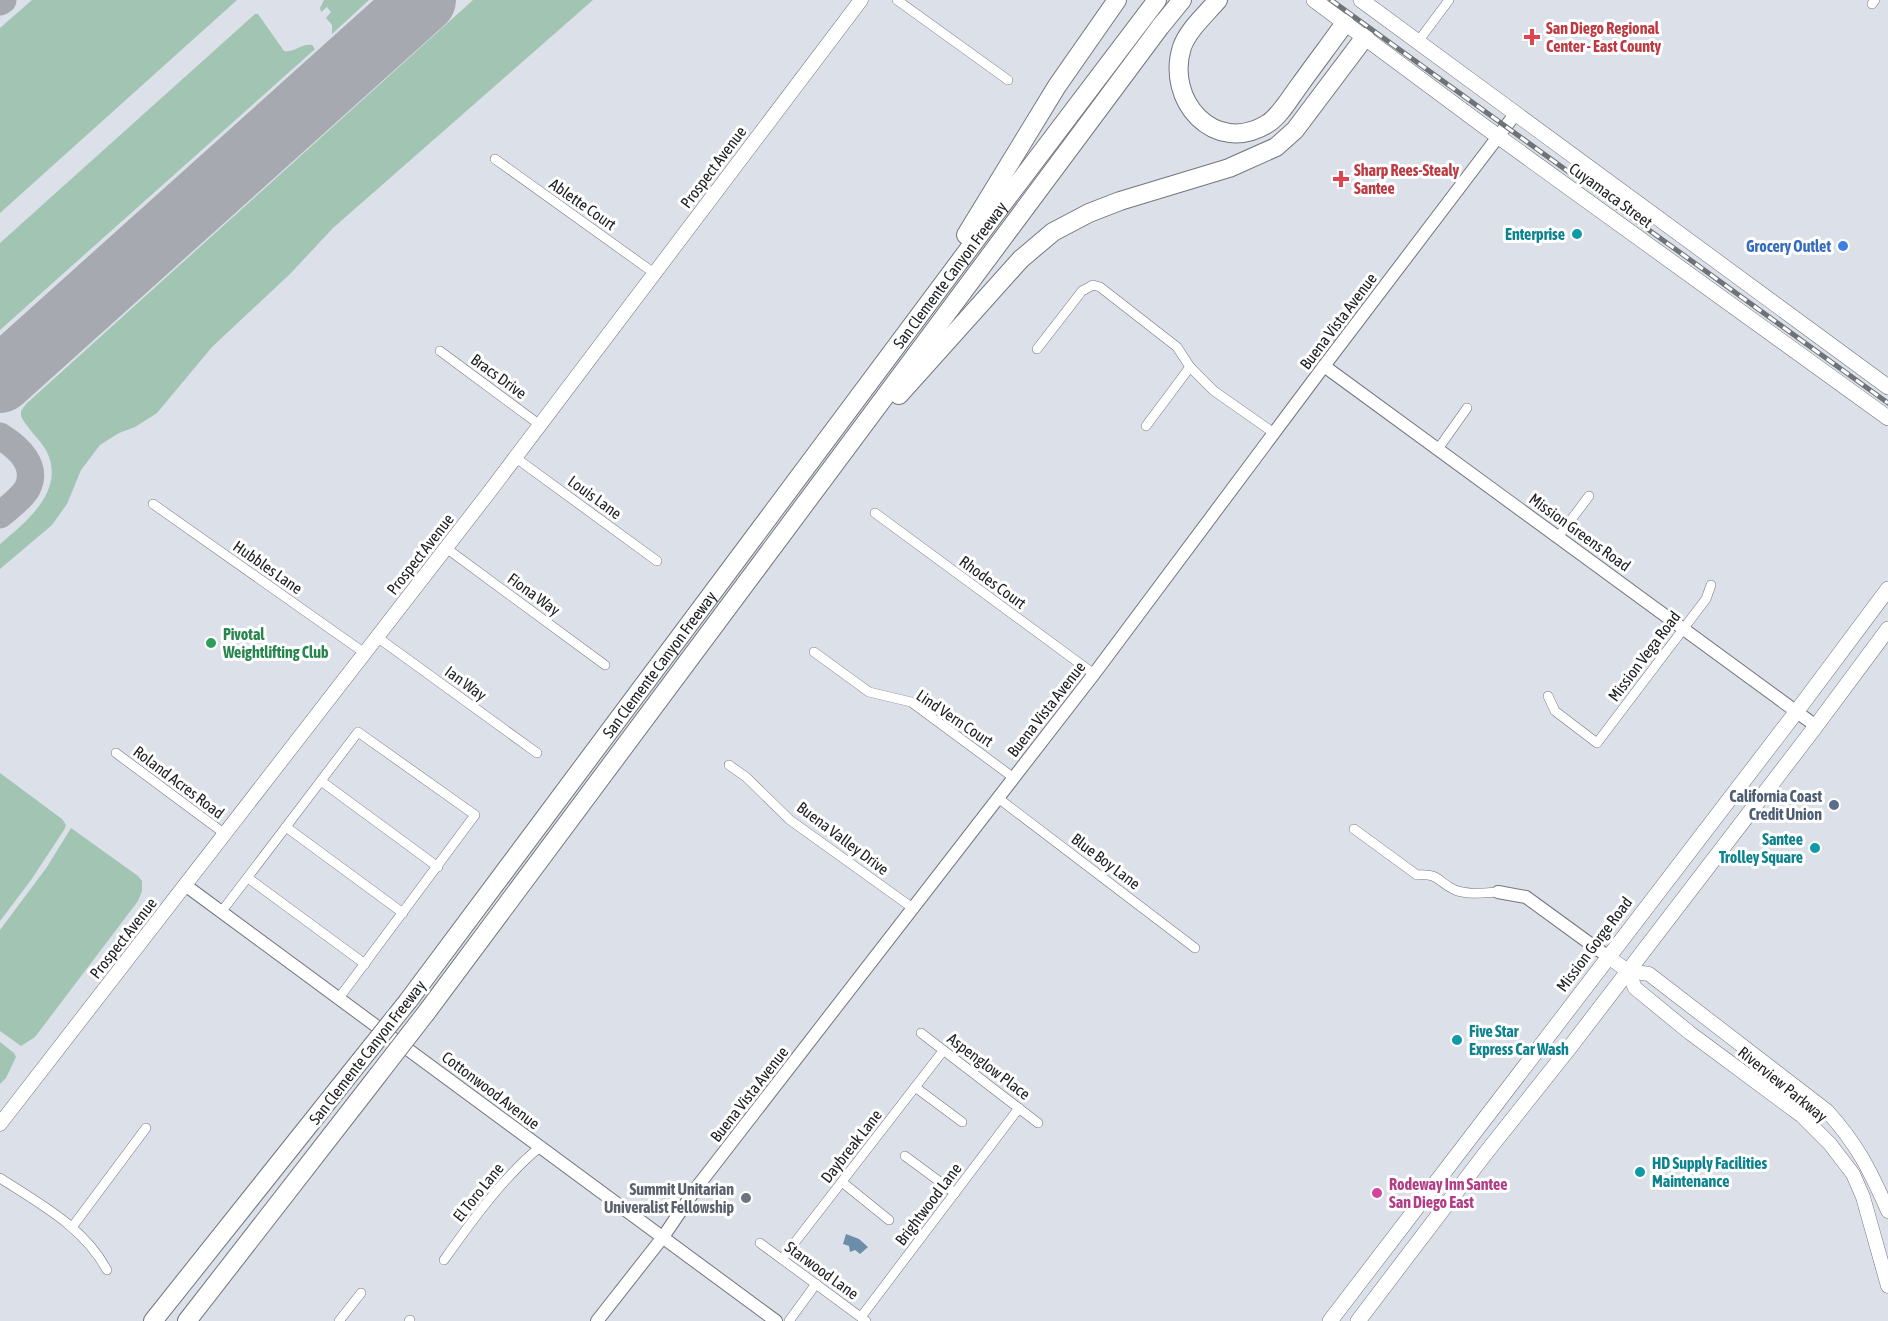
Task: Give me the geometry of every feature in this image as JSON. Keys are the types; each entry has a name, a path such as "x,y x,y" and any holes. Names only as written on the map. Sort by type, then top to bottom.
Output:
{"highway":[{"path":"915,321 1052,95 1117,0"},
{"name":"San Clemente Canyon Freeway","path":"153,1321 408,1001 1157,0"},
{"name":"San Clemente Canyon Freeway","path":"187,1321 426,1013 1182,0"},
{"path":"1218,0 1183,45 1179,63 1182,92 1187,105 1203,122 1224,132 1250,131 1268,124 1285,106 1345,23"},
{"path":"790,524 871,426 1021,258 1053,232 1089,213 1120,201 1229,168 1276,147 1295,130 1365,37"}],"main road":[{"name":"Prospect Avenue","path":"0,1124 366,654 861,0"},
{"name":"Cuyamaca Street","path":"1314,0 1888,418"},
{"name":"Cuyamaca Street","path":"1360,0 1888,387"},
{"name":"Mission Gorge Road","path":"1330,1321 1888,589"},
{"path":"1358,1321 1816,726 1888,629"},
{"name":"Riverview Parkway","path":"1607,956 1628,971 1649,974 1827,1111 1860,1153 1888,1211"},
{"name":"Riverview Parkway","path":"1628,971 1635,988 1690,1033 1802,1116 1830,1144 1853,1174 1863,1197 1888,1286"}],"street":[{"path":"897,0 1008,80"},
{"path":"1418,43 1449,0"},
{"name":"Buena Vista Avenue","path":"597,1321 1094,674 1516,113"},
{"name":"Ablette Court","path":"495,159 654,273"},
{"path":"1037,349 1082,291 1093,285 1100,287 1177,347 1190,367 1214,391 1274,433"},
{"name":"Bracs Drive","path":"440,351 540,425"},
{"name":"Mission Greens Road","path":"1324,366 1816,726"},
{"path":"1146,426 1190,367"},
{"path":"1438,449 1467,408"},
{"name":"Louis Lane","path":"516,458 657,561"},
{"path":"1558,537 1589,496"},
{"name":"Hubbles Lane","path":"153,504 366,654"},
{"name":"Rhodes Court","path":"875,513 1094,674"},
{"name":"Fiona Way","path":"446,548 604,664"},
{"name":"Mission Vega Road","path":"1548,696 1555,711 1597,743 1684,629 1706,598 1711,585"},
{"name":"Ian Way","path":"377,637 537,753"},
{"name":"Lind Vern Court","path":"814,652 869,692 910,702 1014,778"},
{"path":"222,911 358,732 475,815 339,998"},
{"name":"Roland Acres Road","path":"116,753 225,834"},
{"name":"Buena Valley Drive","path":"729,765 746,777 790,820 914,909"},
{"path":"321,781 438,867"},
{"name":"Blue Boy Lane","path":"998,798 1195,948"},
{"path":"286,828 403,913"},
{"path":"1354,829 1417,875 1430,874 1456,890 1478,894 1498,892 1526,897 1607,956"},
{"path":"248,878 365,964"},
{"name":"Cottonwood Avenue","path":"185,885 776,1321"},
{"name":"Aspenglow Place","path":"921,1034 1038,1123"},
{"name":"Daybreak Lane","path":"782,1259 943,1051"},
{"path":"915,1087 962,1122"},
{"name":"Brightwood Lane","path":"864,1319 955,1192 1019,1108"},
{"path":"73,1226 146,1128"},
{"name":"El Toro Lane","path":"444,1260 473,1219 523,1161 540,1147"},
{"path":"905,1156 955,1192"},
{"path":"0,1178 73,1226 98,1254 107,1270"},
{"path":"842,1182 889,1220"},
{"name":"Starwood Lane","path":"760,1243 864,1319"},
{"path":"789,1321 816,1284"},
{"path":"339,1321 361,1293"}],"green space":[{"path":"32,0 237,0 0,213 0,28"},
{"path":"324,0 369,0 332,34 332,25 326,18 331,12 327,7 321,12 320,8"},
{"path":"473,0 593,0 333,228 290,274 212,347 157,413 100,445 81,470 67,504 52,525 0,569 0,544 41,504 48,492 51,478 51,465 46,450 21,416 21,411 26,404"},
{"path":"255,14 258,14 284,51 291,51 305,45 312,45 315,49 0,330 0,243"},
{"path":"0,773 62,819 66,825 31,880 0,921"},
{"path":"71,828 138,876 142,881 142,891 138,901 35,1037 21,1046 0,1031 0,930 47,867"},
{"path":"0,1042 16,1057 6,1078 0,1084"}],"water":[{"path":"846,1234 859,1239 868,1247 860,1254 855,1250 850,1252 849,1246 843,1244"}],"taxiway":[{"path":"0,383 71,318"},
{"path":"0,436 25,458 30,473 27,489 0,515"}],"runway":[{"path":"0,380 423,0"}],"railway":[{"path":"1331,0 1888,403"}],"place":[{"name":"San Diego Regional Center - East County","path":"1532,37"},
{"name":"Sharp Rees-Stealy Santee","path":"1341,179"},
{"name":"Enterprise","path":"1577,234"},
{"name":"Grocery Outlet","path":"1843,246"},
{"name":"Pivotal Weightlifting Club","path":"211,643"},
{"name":"California Coast Credit Union","path":"1834,805"},
{"name":"Santee Trolley Square","path":"1815,848"},
{"name":"Five Star Express Car Wash","path":"1457,1040"},
{"name":"HD Supply Facilities Maintenance","path":"1640,1172"},
{"name":"Rodeway Inn Santee San Diego East","path":"1377,1193"},
{"name":"Summit Unitarian Univeralist Fellowship","path":"746,1198"}]}
